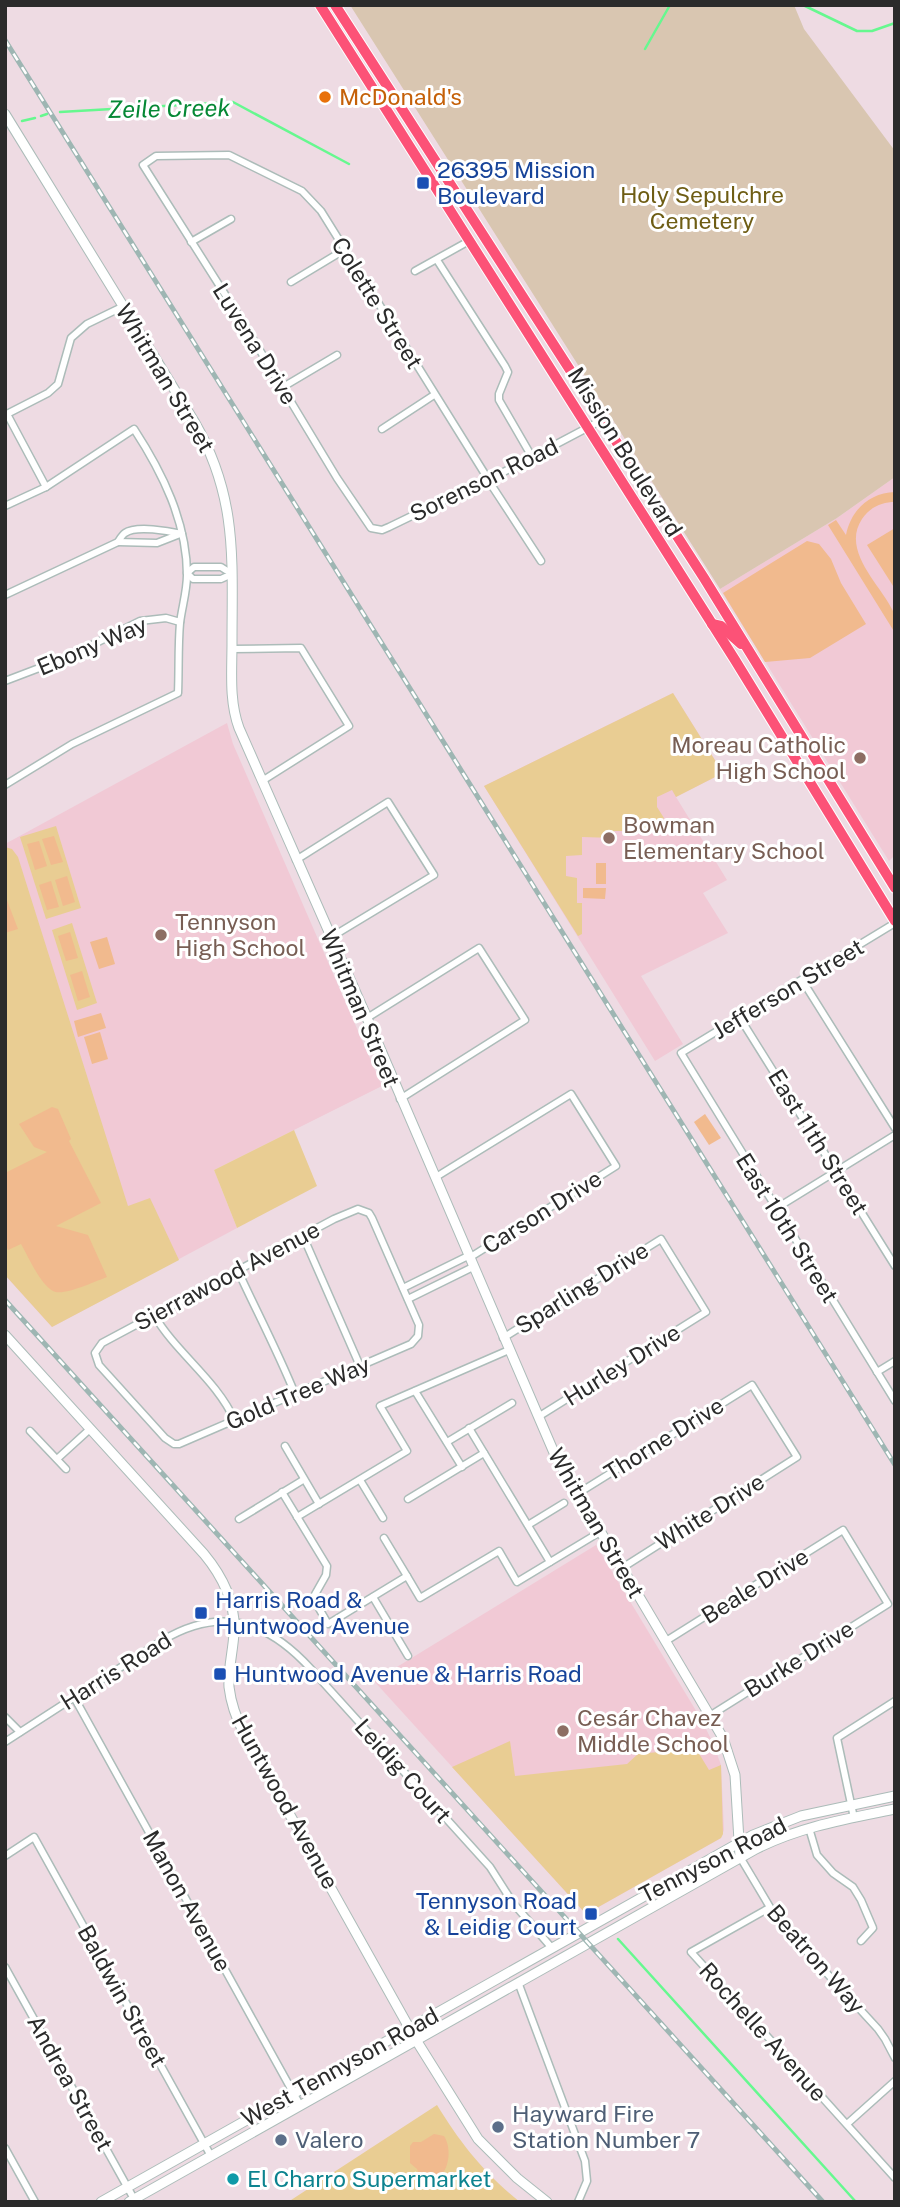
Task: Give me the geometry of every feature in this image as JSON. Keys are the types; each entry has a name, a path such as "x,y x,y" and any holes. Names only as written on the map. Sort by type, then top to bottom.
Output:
{"main road":[{"name":"Mission Boulevard","path":"320,5 712,624 895,922"},
{"name":"Mission Boulevard","path":"335,5 749,651 895,888"},
{"path":"346,46 354,48 369,72 384,82"},
{"path":"712,624 721,626 749,651"},
{"path":"862,868 877,859"}],"street":[{"name":"Whitman Street","path":"5,114 195,422 213,458 228,511 232,574 233,709 239,728 555,1455 723,1738 732,1762 736,1788 740,1857"},
{"name":"Colette Street","path":"143,165 156,156 221,154 236,157 302,191 321,211 434,395 541,561"},
{"name":"Luvena Drive","path":"143,165 366,523"},
{"path":"191,242 231,219"},
{"path":"415,271 469,241"},
{"path":"291,282 344,250"},
{"path":"437,260 508,372 499,400 532,457"},
{"path":"46,486 6,414 48,393 58,384 71,338 87,324 122,307"},
{"path":"283,387 337,355"},
{"path":"382,429 434,395"},
{"name":"Sorenson Road","path":"366,523 376,530 382,530 602,420"},
{"path":"5,506 46,486 134,429 159,468 182,534 187,573 185,604 180,622 178,693 72,744 5,785"},
{"path":"118,542 125,533 134,530 164,530 182,534"},
{"path":"5,595 118,542 157,543 182,534"},
{"path":"187,573 194,567 221,567 232,574"},
{"path":"187,573 193,579 221,579 232,574"},
{"name":"Ebony Way","path":"5,681 68,657 140,621 166,618 180,622"},
{"path":"232,649 301,648 349,726 262,780"},
{"path":"296,860 388,802 434,875 338,933 331,940"},
{"name":"Jefferson Street","path":"681,1053 895,922"},
{"path":"367,1018 479,948 525,1020 400,1099"},
{"path":"802,980 895,1128"},
{"name":"East 11th Street","path":"740,1018 895,1266"},
{"name":"East 10th Street","path":"681,1053 895,1401"},
{"name":"Carson Drive","path":"408,1299 616,1166 571,1094 436,1177"},
{"path":"775,1209 895,1135"},
{"name":"Sierrawood Avenue","path":"174,1444 165,1438 99,1365 95,1353 102,1343 353,1210 364,1210 372,1218 403,1288"},
{"path":"303,1236 360,1366"},
{"name":"Sparling Drive","path":"503,1338 661,1239 706,1312"},
{"name":"Carson Drive","path":"403,1288 470,1260"},
{"path":"238,1271 295,1394"},
{"path":"403,1288 408,1299"},
{"name":"Gold Tree Way","path":"174,1444 183,1443 411,1344 418,1336 419,1325 408,1299"},
{"name":"Hurley Drive","path":"538,1417 706,1312"},
{"path":"154,1315 167,1335 223,1398 235,1420"},
{"name":"Huntwood Avenue","path":"5,1335 214,1566 230,1599 234,1622 229,1685 237,1719 409,2027 478,2139 516,2178 547,2202"},
{"path":"297,1517 407,1451 380,1406 509,1350"},
{"path":"877,1372 895,1361"},
{"name":"Thorne Drive","path":"577,1494 752,1385 797,1457"},
{"path":"415,1391 462,1467"},
{"path":"447,1442 512,1403"},
{"path":"469,1428 550,1562"},
{"path":"57,1459 90,1429"},
{"path":"30,1431 66,1469"},
{"path":"285,1446 319,1504"},
{"path":"408,1499 484,1453"},
{"name":"White Drive","path":"622,1568 797,1457"},
{"path":"239,1519 303,1480"},
{"path":"360,1480 383,1518"},
{"path":"282,1492 328,1570 313,1598 328,1624 407,1576"},
{"path":"528,1525 564,1503"},
{"name":"Beale Drive","path":"666,1642 843,1530 888,1604"},
{"path":"384,1538 421,1598 499,1551 517,1582 600,1532"},
{"path":"373,1597 408,1656"},
{"name":"Burke Drive","path":"710,1715 888,1604"},
{"name":"Harris Road","path":"5,1742 173,1634 207,1622 234,1622"},
{"name":"Leidig Court","path":"234,1622 245,1623 275,1636 299,1657 490,1867 513,1902 551,1947"},
{"name":"Manon Avenue","path":"74,1698 300,2105"},
{"path":"854,1818 837,1738 895,1701"},
{"path":"5,1717 20,1732"},
{"name":"Tennyson Road","path":"578,1932 738,1843 785,1822 895,1796"},
{"name":"Tennyson Road","path":"588,1942 774,1840 809,1828 895,1809"},
{"path":"809,1828 817,1855 833,1873 853,1888 861,1900 873,1928 861,1941"},
{"name":"Baldwin Street","path":"5,1856 34,1837 211,2155"},
{"name":"Beatron Way","path":"740,1857 769,1908 878,2029 895,2058"},
{"name":"Rochelle Avenue","path":"769,1908 691,1952 895,2178"},
{"name":"West Tennyson Road","path":"101,2202 578,1932"},
{"name":"West Tennyson Road","path":"132,2200 588,1942"},
{"name":"Andrea Street","path":"5,1967 128,2187 132,2200"},
{"path":"518,1982 585,2161 587,2181 578,2202"},
{"path":"847,2124 895,2081"},
{"path":"5,2148 35,2202"}],"shaded area":[{"name":"Moreau Catholic High School","path":"895,477 895,855 889,861 720,589 837,518"},
{"path":"895,492 895,502 877,506 862,519 856,543 865,567 893,611 895,633 828,525 836,520 846,535 852,518 863,504 877,496"},
{"path":"895,528 895,589 867,545"},
{"path":"807,541 819,544 831,559 841,583 866,624 810,658 765,662 723,593"},
{"name":"Bowman Elementary School","path":"673,693 723,773 676,797 727,880 703,893 728,933 641,976 683,1044 655,1061 484,786"},
{"path":"673,693 723,773 676,797 672,790 657,797 657,807 664,818 648,831 614,831 614,838 582,837 582,855 566,856 566,876 577,878 577,903 582,903 582,934 578,936 484,786"},
{"name":"Tennyson High School","path":"227,723 233,744 382,1086 214,1170 237,1228 52,1327 5,1275 5,844"},
{"path":"56,826 81,908 46,919 20,837"},
{"path":"54,836 63,862 51,865 42,839"},
{"path":"39,841 47,866 35,870 27,844"},
{"path":"5,847 12,849 18,857 128,1206 150,1198 179,1260 52,1327 5,1275"},
{"path":"596,863 606,863 606,884 596,884"},
{"path":"67,876 75,902 63,906 55,880"},
{"path":"51,881 59,907 47,910 39,885"},
{"path":"583,888 606,888 605,899 583,898"},
{"path":"5,895 18,929 5,933"},
{"path":"72,923 97,1003 77,1010 52,930"},
{"path":"70,932 78,958 66,961 58,936"},
{"path":"107,937 115,964 99,969 90,942"},
{"path":"82,971 90,997 78,1001 70,975"},
{"path":"101,1013 106,1028 78,1037 74,1021"},
{"path":"100,1032 108,1059 92,1064 84,1037"},
{"path":"52,1107 58,1109 71,1139 69,1141 101,1203 56,1226 88,1235 107,1277 64,1292 53,1291 43,1282 21,1244 8,1250 5,1244 5,1173 47,1152 34,1147 19,1124"},
{"path":"705,1114 721,1138 709,1145 694,1122"},
{"path":"294,1130 317,1186 237,1228 214,1170"},
{"name":"Cesár Chavez Middle School","path":"596,1545 713,1743 721,1765 724,1830 721,1838 586,1914 374,1681"},
{"path":"510,1741 515,1776 627,1764 638,1754 695,1747 709,1770 721,1765 723,1834 721,1838 586,1914 452,1767"},
{"path":"437,2105 474,2157 520,2202 288,2202"},
{"path":"434,2134 444,2136 447,2143 449,2151 446,2167 437,2179 422,2181 417,2169 410,2163 410,2146 413,2142 421,2142"}],"green space":[{"name":"Holy Sepulchre Cemetery","path":"350,5 794,5 804,29 895,151 895,477 837,518 720,589"}],"waterway":[{"name":"Zeile Creek","path":"645,49 670,5"},
{"name":"Zeile Creek","path":"803,5 857,31 872,31 895,23"},
{"name":"Zeile Creek","path":"60,112 233,102 349,164"},
{"name":"Zeile Creek","path":"41,116 47,114"},
{"name":"Zeile Creek","path":"22,121 35,118"},
{"path":"618,1939 856,2202"}],"railway":[{"path":"5,40 895,1465"},
{"path":"5,1300 823,2202"}],"place":[{"name":"McDonald's","path":"325,97"},
{"name":"26395 Mission Boulevard","path":"423,183"},
{"name":"Moreau Catholic High School","path":"860,758"},
{"name":"Bowman Elementary School","path":"609,838"},
{"name":"Tennyson High School","path":"161,935"},
{"name":"Harris Road & Huntwood Avenue","path":"201,1613"},
{"name":"Huntwood Avenue & Harris Road","path":"220,1674"},
{"name":"Cesár Chavez Middle School","path":"563,1731"},
{"name":"Tennyson Road & Leidig Court","path":"591,1914"},
{"name":"Hayward Fire Station Number 7","path":"498,2127"},
{"name":"Valero","path":"281,2140"},
{"name":"El Charro Supermarket","path":"233,2179"}]}
